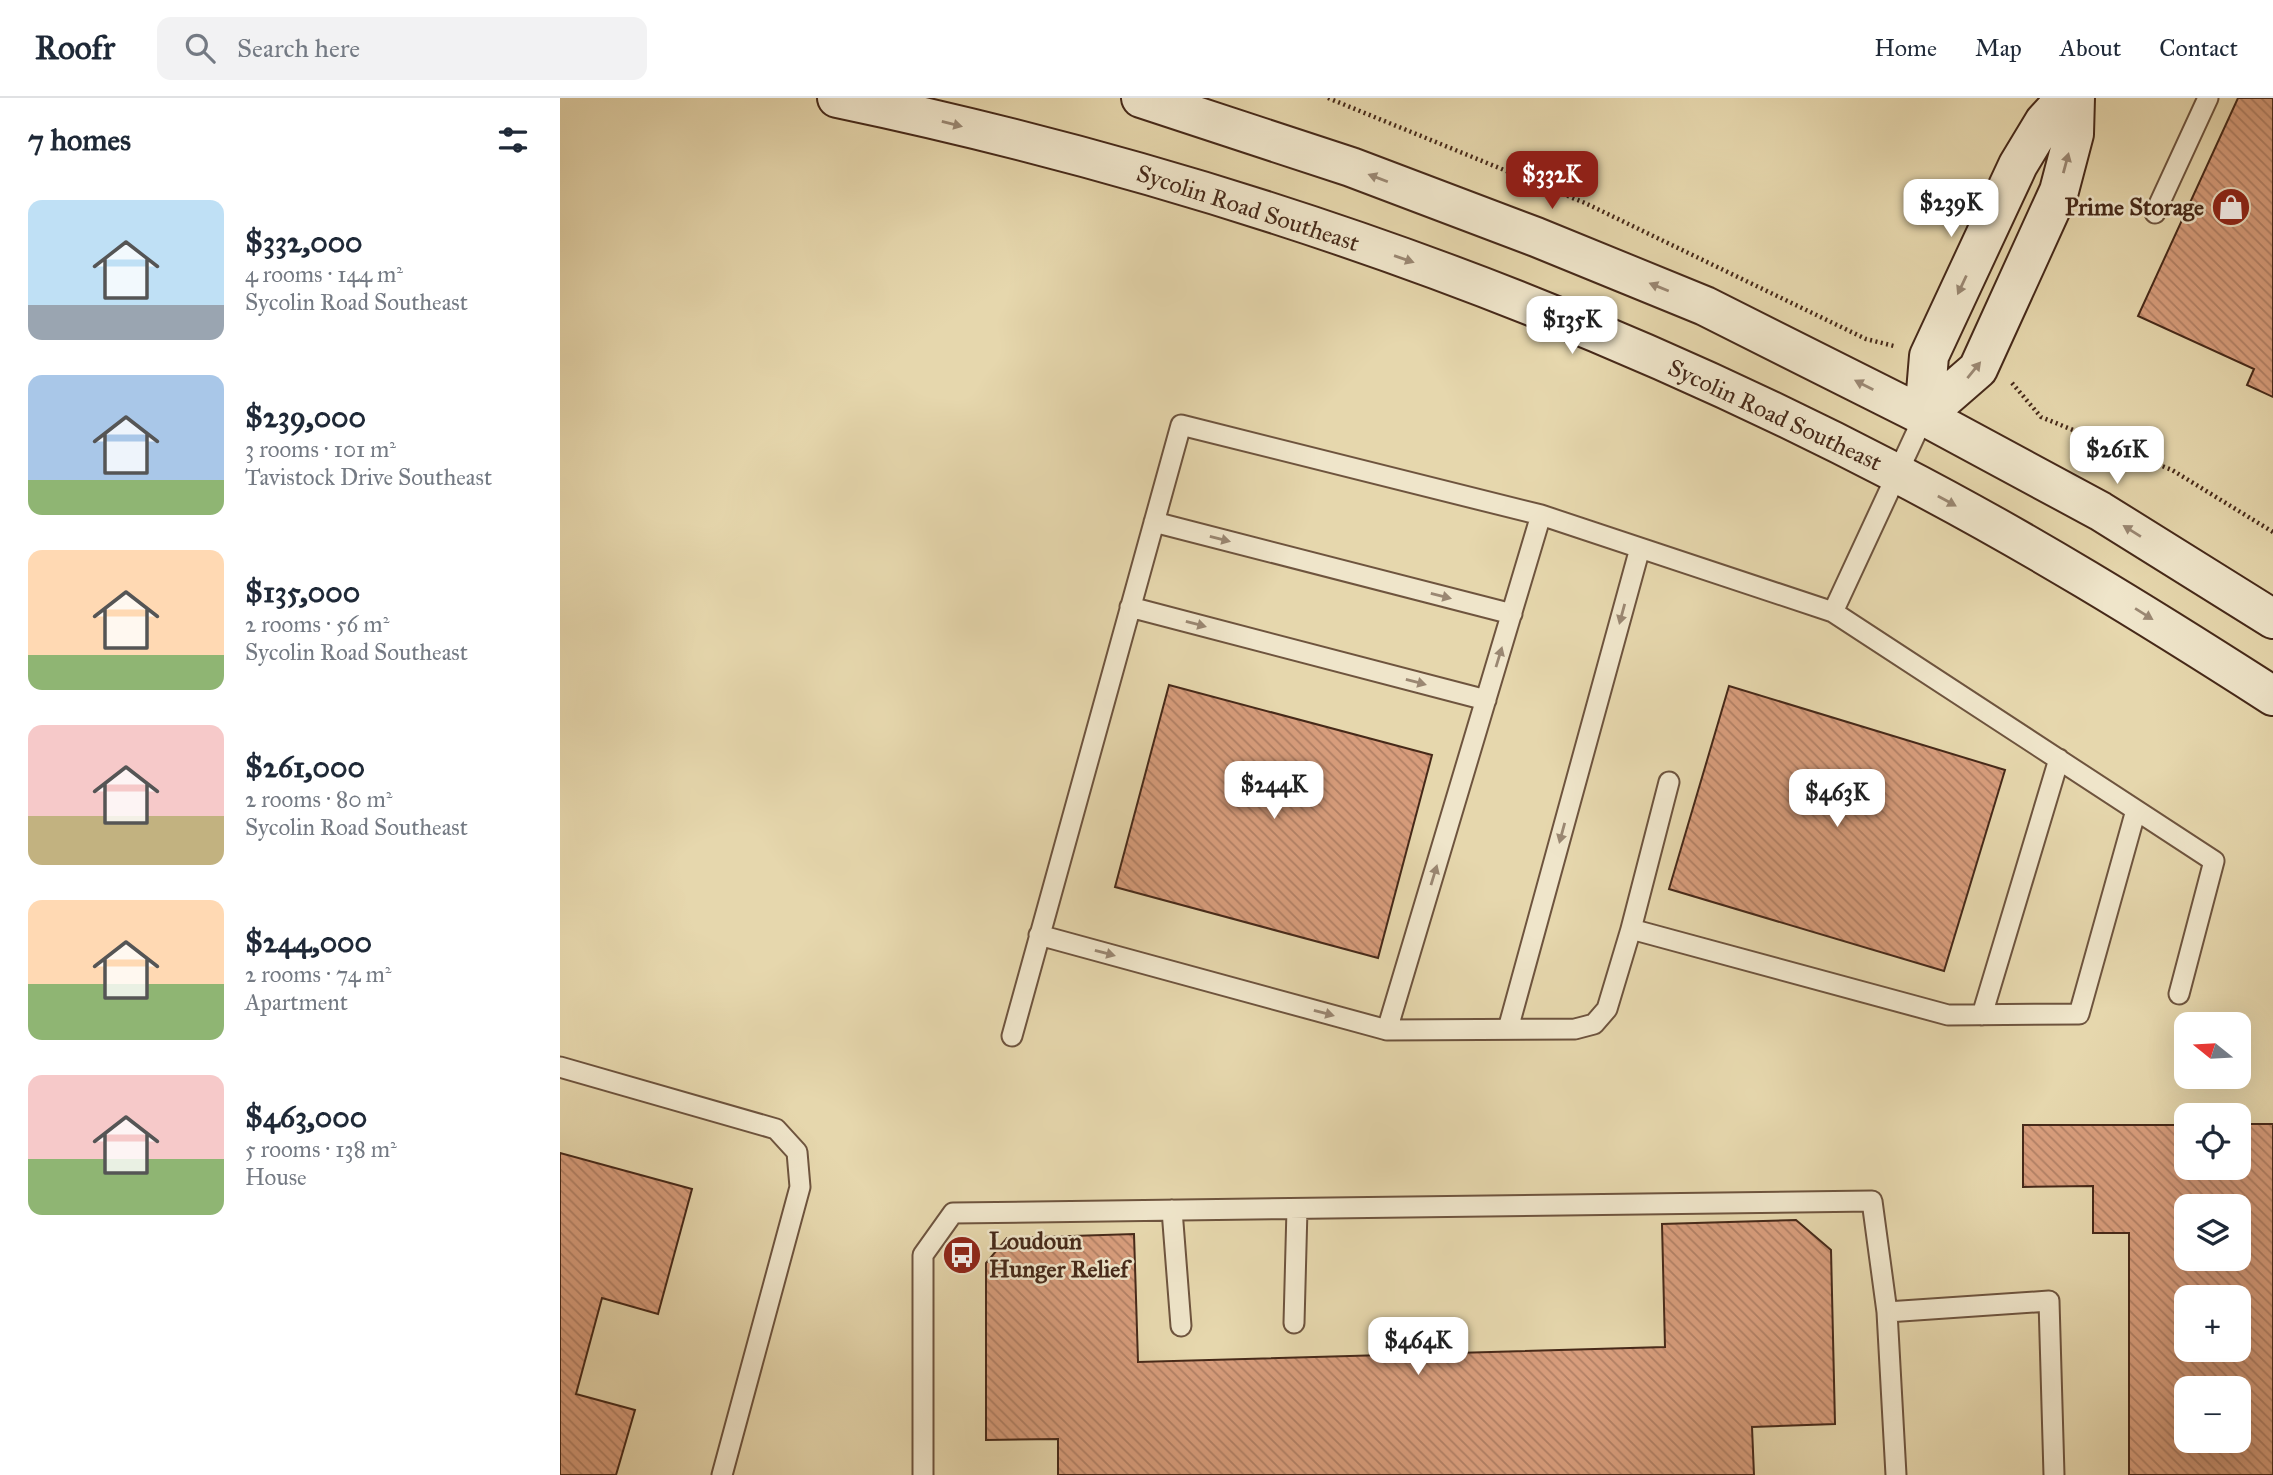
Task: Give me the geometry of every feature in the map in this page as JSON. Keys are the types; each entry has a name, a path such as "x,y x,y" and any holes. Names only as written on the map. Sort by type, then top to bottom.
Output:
{"main road":[{"name":"Sycolin Road Southeast","path":"837,98 902,105 1073,153 1246,205 1492,290 1657,359 1897,473 2102,589 2273,696"},
{"path":"1141,98 1351,167 1705,306 1924,416 2100,511 2273,619"},
{"path":"1924,416 1929,355 2018,165 2044,122 2066,98"},
{"path":"1924,416 1978,369 2059,191 2074,134 2075,98"}],"lane":[{"path":"2155,213 2208,98"},
{"path":"1833,612 1924,416"},
{"path":"1012,1036 1181,425 1541,515 1833,612 2214,861 2179,994"},
{"path":"1387,1030 1541,515"},
{"path":"1154,522 1511,614"},
{"path":"1508,1029 1640,548"},
{"path":"1130,607 1486,700"},
{"path":"1982,1015 2059,759"},
{"path":"1039,935 1387,1030 1575,1028 1594,1024 1607,1009 1632,929 1670,782"},
{"path":"1632,929 1948,1015 2079,1014 2136,810"},
{"path":"560,1067 776,1129 797,1152 800,1187 722,1475"},
{"path":"923,1475 923,1255 953,1213 1872,1201 1887,1312 1896,1475"},
{"path":"1293,1323 1297,1209"},
{"path":"1172,1210 1181,1326"},
{"path":"1887,1312 2049,1301 2054,1475"}],"path":[{"path":"1328,98 1584,202 1866,339 1929,355"},
{"path":"1978,369 2014,384 2041,417 2172,470 2273,532"}],"building":[{"name":"Prime Storage","path":"2238,98 2273,98 2273,397 2247,385 2254,369 2138,316"},
{"path":"1169,685 1432,755 1378,958 1115,887"},
{"path":"1729,686 2005,770 1944,971 1669,889"},
{"path":"2251,1124 2273,1124 2273,1475 2129,1475 2129,1233 2093,1233 2093,1186 2023,1187 2023,1125 2174,1125 2174,1180 2251,1180"},
{"path":"560,1153 692,1189 658,1314 602,1298 576,1394 635,1410 616,1475 560,1475"},
{"path":"1796,1220 1831,1250 1835,1424 1752,1427 1754,1475 1058,1475 1058,1439 986,1440 986,1263 1007,1238 1134,1234 1138,1362 1665,1347 1662,1224"}],"place":[{"name":"Prime Storage","path":"2231,207"},
{"name":"Loudoun Hunger Relief","path":"962,1255"}]}
